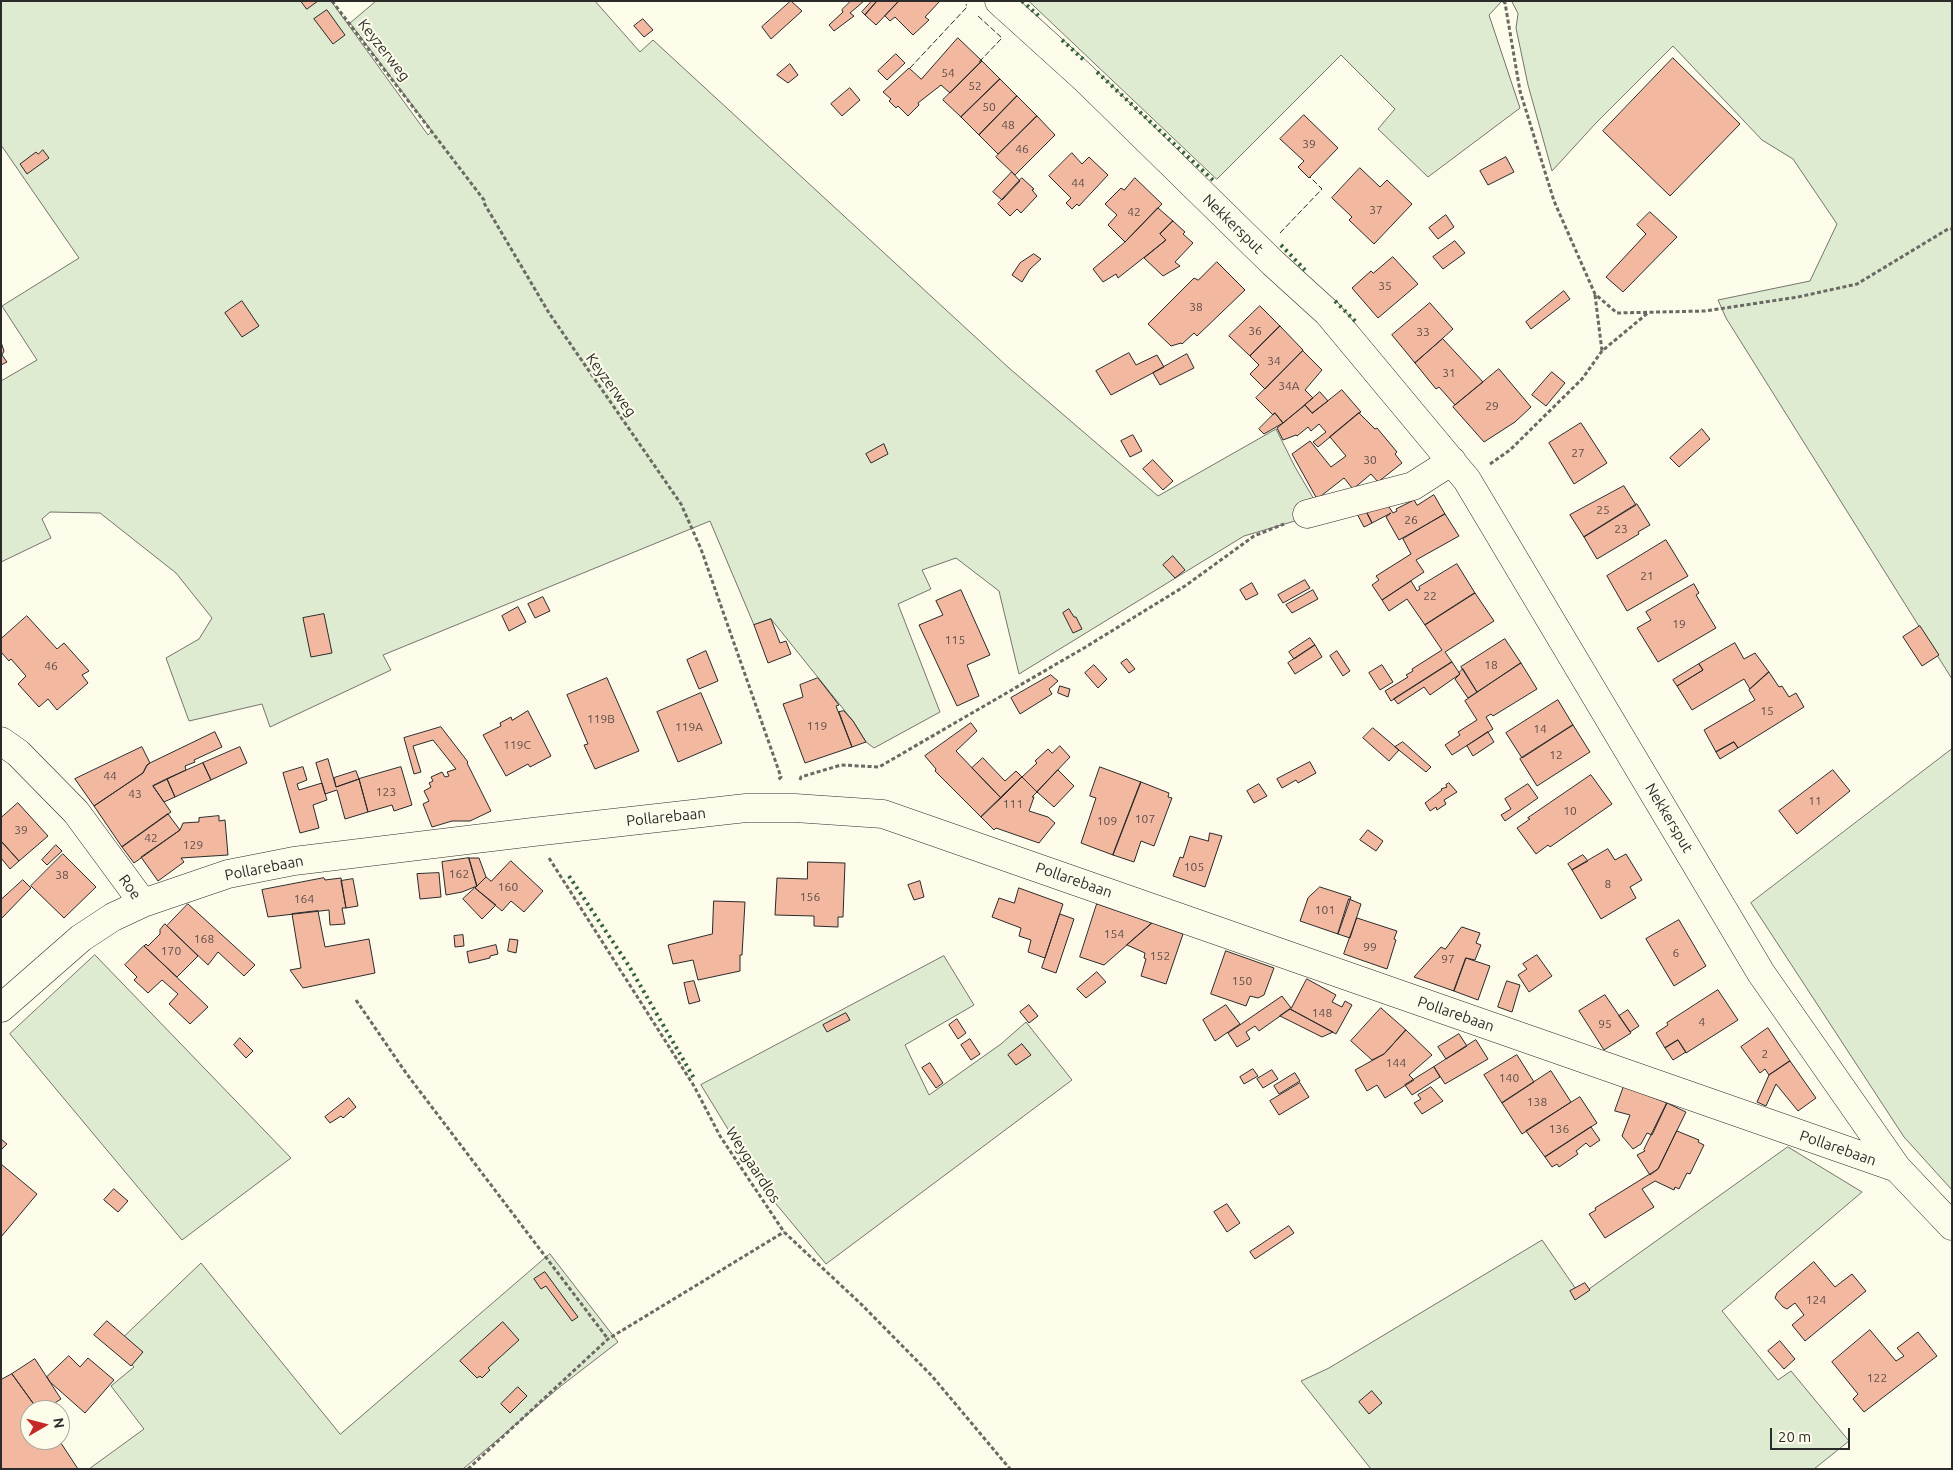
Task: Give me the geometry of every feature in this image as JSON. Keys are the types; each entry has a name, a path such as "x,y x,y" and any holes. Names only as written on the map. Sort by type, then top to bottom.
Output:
{"street":[{"name":"Nekkersput","path":"999,1 1082,77 1328,313 1459,470 1761,973 1897,1168"},
{"path":"1307,514 1413,486 1459,470"},
{"name":"Roe","path":"1,741 18,753 76,812 143,903 118,914 81,938 1,1008"},
{"name":"Pollarebaan","path":"143,903 228,874 294,861 533,832 746,808 795,808 883,814 1897,1168 1952,1226"}],"path":[{"name":"Keyzerweg","path":"332,1 484,200 500,233 548,314 681,504 701,549 781,777 746,808"},
{"path":"1505,2 1520,91 1554,201 1595,294 1602,351"},
{"path":"1595,294 1617,313 1705,311 1798,297 1857,284 1948,229 1952,229"},
{"path":"1459,470 1510,450 1582,379 1602,351 1650,312"},
{"path":"795,808 801,777 842,765 879,767 1084,648 1186,586 1254,536 1307,514"},
{"name":"Weygaardlos","path":"533,832 694,1086 720,1136 784,1232 861,1304 932,1376 1010,1469"},
{"path":"356,1000 406,1073 608,1339"},
{"path":"468,1469 608,1339 784,1232"}],"green space":[{"path":"1,1 331,1 428,135 432,131 350,23 376,1 595,1 640,52 653,40 1009,368 1158,496 1276,429 1295,467 1322,513 1244,536 1019,674 999,591 956,558 922,570 931,589 898,604 940,712 874,748 866,742 853,721 771,619 754,625 710,521 383,655 391,670 270,727 262,704 189,721 166,658 199,639 212,618 176,573 100,513 50,512 42,519 51,538 1,562 1,381 37,360 2,306 79,258 1,145"},
{"path":"1029,1 1502,1 1489,15 1520,108 1428,177 1378,129 1395,109 1341,55 1217,179"},
{"path":"1512,1 1952,1 1952,679 1726,318 1718,300 1810,281 1837,224 1793,159 1762,140 1673,46 1596,123 1552,171 1528,85 1516,28 1518,14"},
{"path":"1952,749 1952,1190 1904,1137 1751,903"},
{"path":"95,955 291,1158 182,1240 10,1034"},
{"path":"944,956 974,1005 905,1045 929,1095 1001,1044 1026,1022 1072,1080 826,1264 767,1193 701,1085"},
{"path":"1788,1147 1862,1192 1722,1311 1778,1380 1791,1371 1849,1441 1814,1469 1371,1469 1301,1381 1329,1368 1542,1240 1580,1295"},
{"path":"550,1254 618,1342 561,1386 463,1469 89,1469 144,1429 111,1386 134,1367 115,1345 201,1263 340,1434"}],"building":[{"path":"301,1 318,1 307,9"},
{"path":"791,1 802,11 771,39 762,27"},
{"path":"851,1 864,1 850,13 854,16 834,31 829,25 843,12 842,10"},
{"path":"872,1 877,1 865,15 862,12"},
{"path":"877,1 899,1 876,25 865,15"},
{"path":"899,1 940,1 925,17 929,20 913,35 895,17 890,21 885,16"},
{"path":"327,10 345,35 333,44 314,19"},
{"path":"643,19 653,30 644,37 634,26"},
{"path":"958,38 982,61 950,93 941,85 918,103 919,105 908,116 898,106 896,108 889,101 891,99 883,92 909,68 921,79"},
{"path":"896,54 905,63 887,80 878,71"},
{"path":"1673,58 1740,124 1670,196 1603,131"},
{"path":"982,61 1000,79 961,117 943,100"},
{"path":"790,64 798,75 788,83 777,75"},
{"path":"1000,79 1017,96 979,135 961,117"},
{"path":"850,88 860,100 842,116 831,104"},
{"path":"1017,96 1037,116 998,154 979,135"},
{"path":"1304,115 1338,148 1309,178 1298,167 1304,161 1280,139"},
{"path":"1037,116 1055,135 1015,175 996,157"},
{"path":"43,150 49,158 27,174 20,164 36,152 38,154"},
{"path":"1072,153 1082,164 1089,157 1108,175 1079,206 1077,204 1072,209 1066,203 1071,198 1049,176"},
{"path":"1506,157 1514,172 1488,185 1480,171"},
{"path":"1360,168 1380,187 1387,180 1412,204 1374,244 1349,220 1352,217 1332,198"},
{"path":"1012,172 1020,181 1002,200 993,192"},
{"path":"1022,178 1034,189 1032,190 1037,196 1021,213 1017,209 1010,216 998,204"},
{"path":"1135,178 1162,204 1125,242 1108,225 1117,215 1105,204 1121,188 1124,190"},
{"path":"1158,208 1173,221 1160,234 1166,240 1118,278 1116,274 1103,282 1093,269 1125,242"},
{"path":"1650,212 1677,237 1623,292 1606,277 1646,234 1637,225"},
{"path":"1446,215 1454,227 1438,239 1429,228"},
{"path":"1173,221 1193,243 1175,262 1180,266 1163,276 1144,258 1166,240 1160,234"},
{"path":"1455,241 1465,253 1443,269 1433,257"},
{"path":"1034,254 1041,259 1030,269 1022,282 1012,275 1020,263"},
{"path":"1393,257 1418,284 1378,318 1352,288 1371,271 1373,273"},
{"path":"1217,262 1245,290 1197,336 1194,333 1182,344 1171,346 1148,324 1194,278 1198,280"},
{"path":"1564,291 1570,299 1531,329 1526,322"},
{"path":"242,301 259,326 242,337 225,313"},
{"path":"1430,303 1453,329 1415,363 1392,335"},
{"path":"1260,306 1280,326 1250,356 1229,336"},
{"path":"1280,326 1303,350 1265,389 1250,374 1259,365 1250,356"},
{"path":"1443,339 1483,382 1455,405 1439,387 1436,389 1415,363"},
{"path":"1,342 4,351 2,355 7,362 1,365"},
{"path":"1303,351 1322,370 1305,390 1313,398 1283,423 1275,413 1273,415 1256,398"},
{"path":"1129,353 1136,365 1157,355 1164,367 1111,395 1096,371"},
{"path":"1187,354 1194,368 1160,385 1153,373"},
{"path":"1499,369 1531,407 1515,422 1484,442 1453,407"},
{"path":"1552,372 1565,383 1546,406 1532,395"},
{"path":"1342,390 1361,412 1318,447 1313,442 1326,432 1319,424 1311,431 1308,427 1297,436 1283,440 1277,428 1305,405 1312,413"},
{"path":"1320,392 1328,401 1312,413 1305,405"},
{"path":"1275,413 1283,423 1264,434 1259,429"},
{"path":"1359,413 1375,429 1377,428 1397,452 1395,454 1402,463 1378,482 1371,474 1353,489 1344,478 1317,499 1292,454 1310,441 1331,467 1346,456 1330,437"},
{"path":"1581,423 1607,463 1574,484 1549,443"},
{"path":"1702,429 1710,439 1679,467 1670,458"},
{"path":"1133,435 1142,451 1130,457 1121,441"},
{"path":"884,444 888,454 871,463 866,454"},
{"path":"1153,460 1173,481 1163,490 1143,469"},
{"path":"1624,486 1636,505 1584,537 1570,515"},
{"path":"1434,495 1445,514 1399,540 1386,517 1391,513 1372,523 1363,505 1384,499 1393,513 1397,511 1396,509 1414,500 1417,505"},
{"path":"1637,504 1650,525 1638,532 1639,534 1597,559 1584,537"},
{"path":"1363,505 1372,523 1364,527 1354,508"},
{"path":"1445,514 1459,536 1416,560 1424,572 1382,600 1372,585 1379,580 1376,576 1411,554 1403,539"},
{"path":"1666,540 1688,576 1627,611 1607,576"},
{"path":"1173,556 1185,570 1175,578 1163,565"},
{"path":"1457,564 1475,593 1425,625 1407,599 1389,611 1382,600 1411,581 1417,591 1420,589 1419,587"},
{"path":"1305,580 1310,588 1283,603 1278,595"},
{"path":"1252,583 1258,594 1246,600 1240,590"},
{"path":"1694,584 1699,593 1696,595 1716,628 1658,662 1637,628 1651,620 1646,612"},
{"path":"961,590 990,655 967,665 979,696 957,706 919,625 943,615 936,601"},
{"path":"1313,590 1318,599 1292,613 1286,605"},
{"path":"1475,593 1494,621 1445,652 1452,662 1391,701 1385,691 1408,677 1406,675 1413,671 1412,669 1442,650 1425,625"},
{"path":"543,597 550,611 535,618 528,604"},
{"path":"518,607 526,622 509,631 502,616"},
{"path":"1069,609 1074,617 1076,617 1082,629 1073,633 1063,613"},
{"path":"324,614 332,653 311,657 303,618"},
{"path":"27,616 57,649 64,643 89,671 82,675 88,683 57,710 48,699 39,707 18,684 26,676 11,659 9,661 1,652 1,639"},
{"path":"771,619 780,643 786,641 791,654 768,663 754,625"},
{"path":"1920,626 1939,655 1922,666 1903,637"},
{"path":"1310,638 1315,645 1294,659 1289,652"},
{"path":"1505,639 1521,663 1477,692 1461,667"},
{"path":"1735,643 1744,659 1755,653 1769,672 1750,689 1744,679 1692,710 1677,686 1703,670 1699,664"},
{"path":"1315,645 1322,657 1295,674 1288,663"},
{"path":"706,651 718,681 699,689 687,660"},
{"path":"1337,651 1350,671 1343,676 1330,656"},
{"path":"1127,659 1135,669 1129,673 1121,663"},
{"path":"1452,662 1460,674 1430,695 1424,687 1398,704 1394,699"},
{"path":"1521,663 1537,689 1493,716 1491,714 1486,717 1493,729 1452,755 1445,745 1460,735 1458,732 1477,720 1465,701"},
{"path":"1699,664 1703,670 1677,686 1673,680"},
{"path":"1094,665 1107,679 1098,688 1085,673"},
{"path":"1382,665 1393,682 1380,690 1369,673"},
{"path":"1463,669 1477,692 1468,698 1455,679"},
{"path":"1769,672 1779,687 1782,686 1789,697 1796,693 1804,707 1738,748 1734,742 1716,752 1704,730 1755,700 1749,690"},
{"path":"1051,675 1058,681 1049,689 1052,694 1020,714 1011,698"},
{"path":"607,678 639,751 595,769 584,745 588,744 567,695"},
{"path":"818,678 839,705 836,706 852,747 805,763 783,704 803,697 800,685"},
{"path":"1060,686 1070,689 1068,697 1058,693"},
{"path":"701,693 722,743 678,762 657,712"},
{"path":"1558,700 1573,725 1522,758 1506,733"},
{"path":"528,711 551,756 530,767 528,764 506,776 483,735 501,726 500,723 511,717 512,720"},
{"path":"844,711 853,721 866,742 852,747 839,712"},
{"path":"971,723 977,731 956,751 1001,798 981,817 935,771 936,769 925,756"},
{"path":"1573,725 1590,752 1537,786 1520,759"},
{"path":"441,727 468,762 491,811 470,821 452,821 432,827 423,804 429,801 424,791 431,787 429,783 433,781 431,777 442,772 445,777 449,776 447,772 456,769 433,740 413,746 421,772 414,774 404,738"},
{"path":"1373,728 1399,750 1389,761 1363,738"},
{"path":"215,732 222,747 194,760 195,762 185,766 186,770 153,786 171,812 122,847 94,806 143,773 150,763"},
{"path":"1488,732 1494,742 1473,756 1467,746"},
{"path":"1403,742 1431,767 1426,772 1395,747"},
{"path":"1734,742 1738,748 1720,759 1716,752"},
{"path":"1060,746 1070,757 1037,792 1022,777 1048,749 1052,753"},
{"path":"142,747 150,763 143,773 94,806 75,779"},
{"path":"240,747 247,763 211,780 203,763"},
{"path":"983,758 1005,781 1016,771 1022,777 1001,798 972,768"},
{"path":"328,759 336,787 359,779 368,812 345,819 337,790 325,794 316,763"},
{"path":"1310,762 1316,773 1298,783 1296,780 1282,788 1277,779"},
{"path":"203,763 211,780 175,797 167,779"},
{"path":"303,767 307,780 297,784 299,790 322,783 327,800 313,805 319,828 300,833 283,773"},
{"path":"401,767 412,805 394,811 392,805 368,812 359,779"},
{"path":"1100,767 1141,782 1113,855 1081,843 1096,798 1090,796"},
{"path":"1058,770 1074,786 1054,807 1037,792"},
{"path":"1833,770 1850,791 1797,834 1779,811"},
{"path":"356,771 359,779 336,787 334,778"},
{"path":"1591,775 1612,804 1550,847 1548,845 1536,854 1517,828 1530,819 1528,818"},
{"path":"1022,777 1037,792 1032,797 1034,797 1029,811 1048,817 1055,823 1039,843 996,828 994,830 981,817"},
{"path":"167,779 175,797 164,802 153,786"},
{"path":"1141,782 1169,793 1168,797 1172,798 1154,846 1141,841 1134,862 1113,855"},
{"path":"1449,783 1457,792 1444,800 1446,804 1437,810 1436,807 1430,811 1425,803 1441,789 1447,787 1446,785"},
{"path":"1259,784 1267,796 1254,803 1247,791"},
{"path":"1528,784 1538,798 1505,821 1501,815 1511,809 1505,799"},
{"path":"18,803 48,836 19,861 1,841 1,818"},
{"path":"168,814 180,830 134,863 122,847"},
{"path":"219,816 219,821 225,820 228,855 181,858 184,862 158,881 141,857 180,830 183,823 199,822 199,818"},
{"path":"1368,830 1383,841 1376,851 1360,840"},
{"path":"1210,833 1222,836 1205,887 1173,876 1180,857 1183,858 1190,836 1208,841"},
{"path":"1,841 19,861 10,869 1,858"},
{"path":"56,845 62,851 47,865 42,860"},
{"path":"1608,849 1615,860 1626,854 1642,880 1630,887 1636,898 1601,919 1572,870"},
{"path":"63,854 96,887 64,918 31,886"},
{"path":"1583,855 1588,861 1572,870 1568,864"},
{"path":"469,858 477,886 462,892 446,895 442,862"},
{"path":"469,858 479,858 486,877 477,886"},
{"path":"511,861 543,891 524,912 511,901 502,911 475,888 486,877 491,881"},
{"path":"808,862 845,863 843,917 838,917 838,927 814,926 814,916 775,915 777,878 807,879"},
{"path":"439,873 441,897 420,899 417,874"},
{"path":"324,878 325,880 341,878 346,908 342,908 345,924 330,925 329,910 268,917 262,890"},
{"path":"353,879 358,906 346,908 341,881"},
{"path":"23,880 31,888 1,919 1,900"},
{"path":"920,881 924,897 914,900 908,885"},
{"path":"1320,887 1351,897 1338,934 1300,921 1308,898"},
{"path":"475,888 496,905 482,919 463,899"},
{"path":"1019,888 1063,904 1045,958 1028,952 1031,940 1019,936 1021,928 992,917 999,898 1014,903"},
{"path":"1349,899 1361,904 1350,938 1338,934"},
{"path":"714,901 745,902 740,971 698,980 693,960 673,964 668,945 712,934"},
{"path":"188,904 255,965 244,976 218,952 208,965 167,926"},
{"path":"1097,904 1152,923 1104,965 1080,957"},
{"path":"318,911 325,947 369,939 375,973 303,988 290,970 301,968 292,914"},
{"path":"1060,914 1074,919 1056,973 1042,968"},
{"path":"1357,918 1397,931 1387,969 1344,954"},
{"path":"1679,920 1706,966 1674,986 1646,939"},
{"path":"1152,923 1183,934 1166,984 1141,976 1146,959 1144,958 1145,953 1127,945"},
{"path":"165,924 198,956 177,977 144,946 146,944 148,946 160,934 160,930"},
{"path":"1462,927 1480,933 1476,943 1481,945 1475,960 1466,958 1454,991 1414,977 1441,947 1445,949"},
{"path":"463,935 464,946 455,947 454,936"},
{"path":"510,939 518,940 516,953 508,951"},
{"path":"496,945 498,954 469,963 467,952"},
{"path":"144,946 208,1007 190,1024 169,1004 178,994 162,980 148,993 134,980 137,977 125,965"},
{"path":"1226,951 1274,968 1264,995 1258,998 1250,996 1246,1006 1211,994"},
{"path":"1537,955 1552,976 1529,992 1518,975 1527,969 1523,964"},
{"path":"1466,958 1490,966 1478,1000 1454,991"},
{"path":"1097,972 1106,982 1086,998 1077,989"},
{"path":"1307,979 1336,995 1332,1002 1342,1007 1345,1001 1352,1005 1336,1034 1290,1009 1259,1031 1255,1026 1246,1032 1250,1039 1237,1047 1228,1033 1282,996 1291,1008"},
{"path":"694,981 700,1001 689,1004 684,983"},
{"path":"1507,981 1520,985 1512,1012 1498,1007"},
{"path":"1718,990 1738,1020 1686,1053 1678,1040 1665,1048 1656,1033 1668,1025 1667,1023"},
{"path":"1605,995 1631,1033 1604,1050 1579,1011"},
{"path":"1029,1005 1038,1016 1029,1023 1020,1012"},
{"path":"1226,1005 1240,1024 1215,1041 1203,1020"},
{"path":"1381,1008 1406,1030 1384,1054 1372,1060 1351,1041"},
{"path":"1290,1009 1333,1032 1322,1037 1280,1016"},
{"path":"1628,1010 1639,1026 1630,1032 1619,1016"},
{"path":"846,1013 850,1020 827,1032 823,1025"},
{"path":"957,1019 966,1033 958,1039 949,1025"},
{"path":"1768,1028 1790,1061 1769,1075 1765,1069 1760,1073 1741,1047"},
{"path":"1406,1030 1432,1055 1409,1075 1414,1080 1385,1098 1377,1085 1367,1091 1355,1070 1384,1054"},
{"path":"1459,1034 1467,1046 1446,1059 1438,1047"},
{"path":"240,1038 253,1051 246,1058 234,1045"},
{"path":"970,1039 980,1054 971,1060 961,1045"},
{"path":"1476,1040 1488,1059 1445,1084 1434,1067"},
{"path":"1678,1040 1686,1052 1673,1060 1665,1048"},
{"path":"1022,1044 1031,1055 1016,1065 1008,1055"},
{"path":"1517,1055 1534,1082 1502,1103 1484,1075"},
{"path":"1790,1061 1816,1098 1798,1111 1776,1084 1766,1106 1757,1102 1769,1075"},
{"path":"930,1063 943,1083 936,1088 922,1068"},
{"path":"1434,1067 1440,1077 1412,1095 1405,1085"},
{"path":"1253,1069 1258,1076 1244,1084 1240,1077"},
{"path":"1272,1070 1278,1079 1263,1088 1257,1079"},
{"path":"1551,1071 1571,1102 1522,1134 1502,1103"},
{"path":"1295,1073 1300,1081 1279,1094 1274,1086"},
{"path":"1300,1083 1309,1097 1279,1115 1270,1101"},
{"path":"1624,1086 1667,1103 1652,1135 1647,1133 1641,1144 1633,1149 1622,1136 1630,1115 1615,1111"},
{"path":"1431,1087 1443,1101 1422,1114 1414,1103 1421,1099 1418,1095"},
{"path":"1580,1097 1597,1123 1545,1157 1526,1131"},
{"path":"349,1098 356,1107 343,1118 341,1116 330,1123 325,1117"},
{"path":"1667,1103 1686,1112 1658,1169 1650,1175 1637,1155 1645,1151"},
{"path":"1591,1127 1600,1140 1590,1147 1586,1143 1576,1151 1578,1154 1559,1167 1557,1164 1552,1167 1545,1157"},
{"path":"1677,1131 1699,1140 1698,1142 1704,1145 1690,1174 1687,1173 1679,1189 1675,1187 1674,1190 1655,1181 1642,1189 1654,1207 1605,1238 1589,1214 1596,1210 1595,1208 1658,1169"},
{"path":"1,1139 7,1144 1,1150"},
{"path":"1,1164 37,1194 1,1237"},
{"path":"114,1189 128,1201 118,1212 104,1200"},
{"path":"1227,1204 1240,1223 1227,1232 1214,1212"},
{"path":"1289,1226 1294,1233 1255,1259 1250,1252"},
{"path":"1814,1262 1835,1287 1852,1274 1866,1291 1805,1341 1792,1325 1804,1315 1795,1303 1787,1309 1775,1298 1777,1293"},
{"path":"545,1272 578,1317 572,1321 546,1286 541,1289 534,1279"},
{"path":"1585,1283 1590,1290 1575,1300 1570,1291"},
{"path":"107,1321 143,1352 131,1366 94,1335"},
{"path":"503,1322 519,1340 488,1368 490,1370 482,1378 480,1376 477,1378 460,1361"},
{"path":"1870,1330 1896,1361 1904,1356 1897,1348 1918,1332 1937,1356 1864,1412 1853,1399 1858,1394 1832,1362"},
{"path":"1780,1341 1795,1359 1784,1369 1768,1351"},
{"path":"69,1356 80,1367 88,1358 114,1380 85,1413 50,1382 47,1377"},
{"path":"35,1359 61,1399 31,1400 12,1374"},
{"path":"12,1374 31,1400 20,1400 20,1450 66,1450 78,1469 1,1469 1,1380"},
{"path":"518,1387 527,1396 510,1413 501,1404"},
{"path":"1372,1391 1382,1403 1369,1414 1359,1402"}],"hedge":[{"path":"1022,1 1040,17"},
{"path":"1062,40 1086,62"},
{"path":"1097,72 1215,182"},
{"path":"1281,245 1305,270"},
{"path":"1335,301 1358,324"},
{"path":"569,876 629,966 695,1080"}],"fence":[{"path":"910,68 967,7 966,4"},
{"path":"978,16 1002,38 979,62"},
{"path":"1280,233 1322,189 1310,177"}]}
